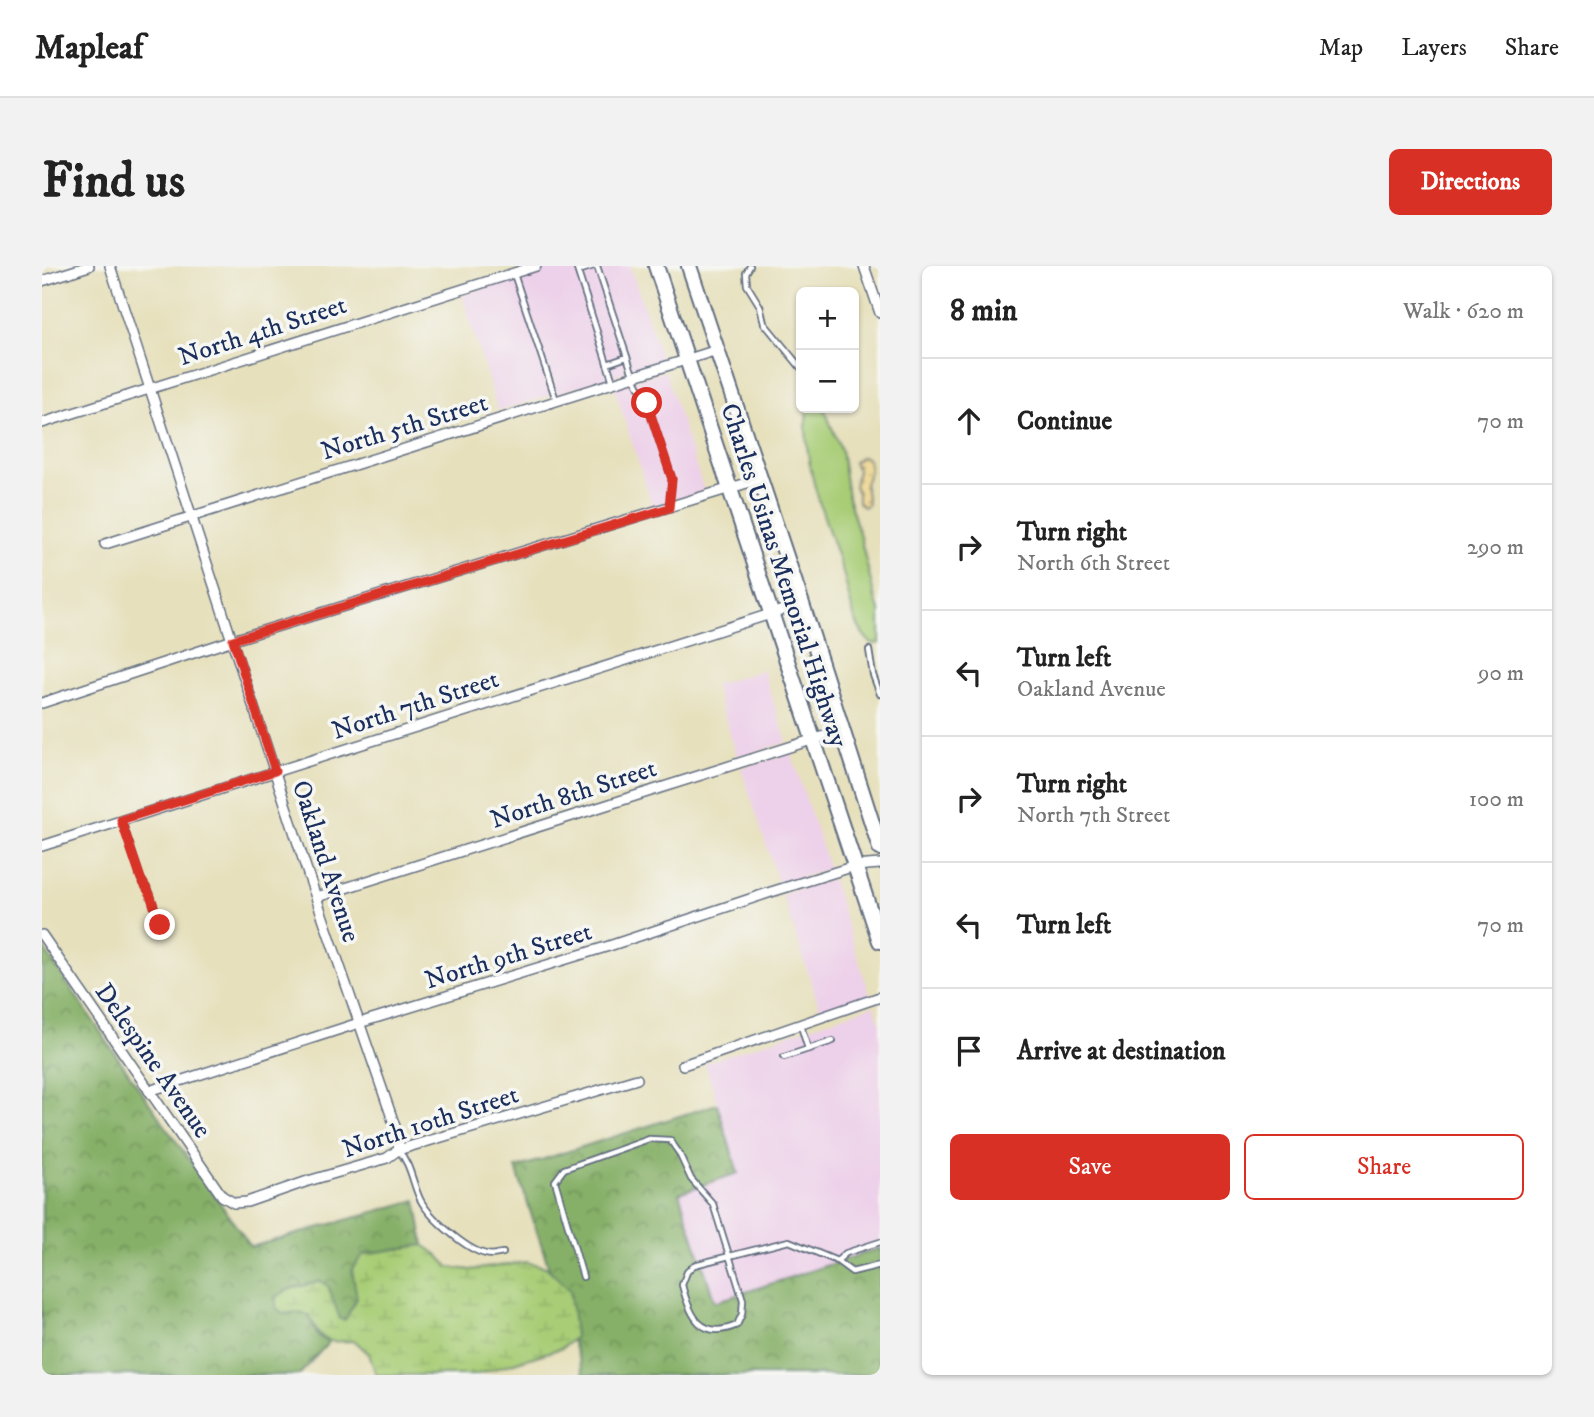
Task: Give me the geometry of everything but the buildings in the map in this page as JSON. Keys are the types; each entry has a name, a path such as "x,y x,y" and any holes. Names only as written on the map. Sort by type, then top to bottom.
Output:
{"highway":[{"name":"Charles Usinas Memorial Highway","path":"656,266 880,941"},
{"name":"Charles Usinas Memorial Highway","path":"689,266 880,848"}],"street":[{"path":"42,281 89,266"},
{"name":"Oakland Avenue","path":"110,266 275,771 399,1138 398,1150"},
{"name":"North 4th Street","path":"42,423 536,266"},
{"path":"864,266 880,313"},
{"name":"North 5th Street","path":"105,544 717,350"},
{"path":"42,703 233,640 760,479"},
{"name":"North 7th Street","path":"42,846 802,604"},
{"name":"North 8th Street","path":"317,897 843,730"},
{"name":"North 9th Street","path":"149,1091 855,866 880,864"},
{"name":"Delespine Avenue","path":"42,935 222,1196 237,1203"},
{"path":"682,1065 880,997"},
{"name":"North 10th Street","path":"237,1203 387,1158 398,1150 637,1079"}],"lane":[{"path":"613,382 577,269 596,266 672,479 669,508"},
{"path":"750,266 746,273 747,285 760,306 764,323 796,362"},
{"path":"514,273 556,400"},
{"path":"607,364 627,357"},
{"path":"869,650 873,675 880,694"},
{"path":"121,820 160,925"},
{"path":"800,1025 808,1049"},
{"path":"784,1057 833,1041"},
{"path":"583,1277 555,1181 564,1169 649,1139 670,1140 679,1153 691,1179 713,1204 730,1257 743,1300 742,1314 737,1325 725,1331 710,1331 698,1324 682,1285 687,1272 694,1265 730,1257 789,1241 837,1261 852,1272 880,1265"},
{"path":"398,1150 406,1158 421,1200 431,1217 477,1252 490,1255 503,1253"},
{"path":"837,1261 846,1253 880,1242"}],"shaded area":[{"path":"553,266 630,266 662,361 498,411 462,295"},
{"path":"665,371 704,491 653,507 614,387"},
{"path":"763,670 787,742 738,758 714,685"},
{"path":"791,753 829,869 779,884 741,768"},
{"path":"832,879 870,995 821,1012 782,894"},
{"path":"874,1005 880,1024 880,1248 715,1303 679,1193 738,1173 705,1063"}],"green space":[{"path":"807,413 826,413 841,450 848,497 880,610 880,643 872,644 855,619 816,490 806,429"},
{"path":"42,946 251,1247 416,1200 424,1245 364,1254 353,1270 357,1298 345,1320 340,1320 328,1286 296,1312 309,1315 318,1336 329,1342 299,1375 42,1375"},
{"path":"717,1104 738,1173 679,1193 715,1302 880,1248 880,1375 584,1375 572,1340 575,1337 570,1290 550,1271 516,1168"},
{"path":"424,1245 449,1267 471,1270 526,1262 546,1267 570,1290 575,1337 562,1348 475,1375 376,1375 369,1354 355,1341 326,1339 317,1331 309,1315 296,1312 283,1314 276,1307 276,1298 287,1290 321,1281 328,1286 340,1319 345,1320 357,1298 352,1269 364,1254"}],"sand":[{"path":"863,456 868,459 870,470 865,484 868,504 863,507 858,502 858,493 854,486 858,471 854,462"}],"route":[{"path":"160,925 121,820 275,771 233,640 669,508 672,479 647,403"}]}
